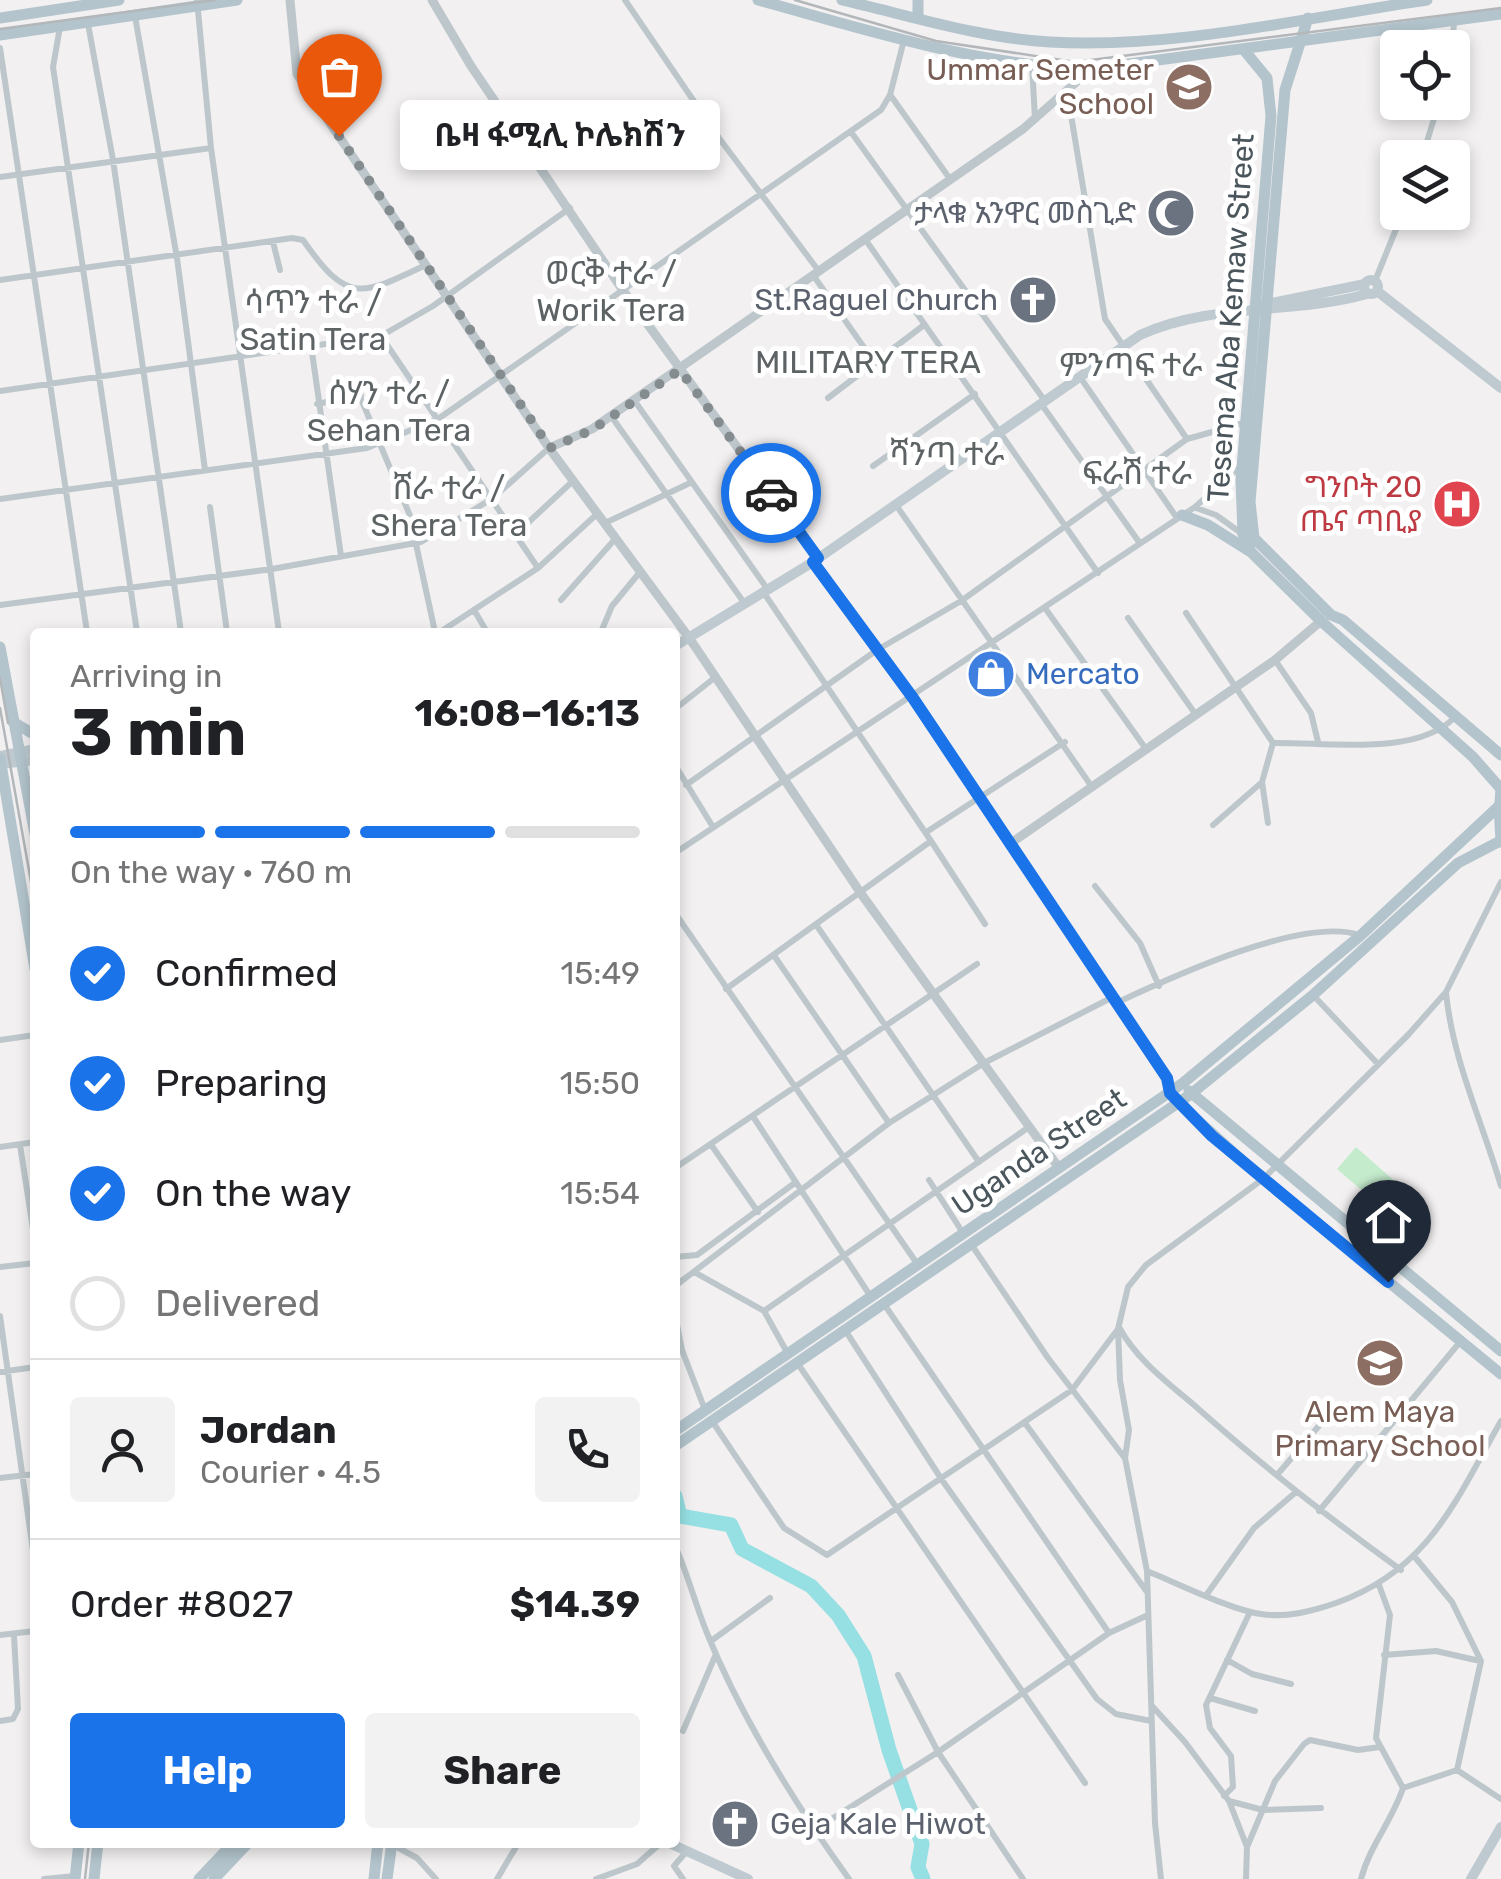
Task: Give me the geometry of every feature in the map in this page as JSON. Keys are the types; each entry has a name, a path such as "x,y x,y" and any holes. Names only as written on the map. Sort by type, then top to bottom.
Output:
{"main road":[{"path":"0,18 119,0"},
{"path":"0,35 238,0"},
{"path":"758,0 904,40 1032,65 1091,69 1501,14"},
{"path":"842,0 886,5 918,18 986,35 1072,43 1144,40 1428,0"},
{"path":"918,0 918,18"},
{"path":"1344,12 1350,36"},
{"name":"Tesema Aba Kemaw Street","path":"1257,308 1285,90 1308,18"},
{"name":"Tesema Aba Kemaw Street","path":"1244,50 1266,78 1271,116 1257,308 1248,536 1326,618 1343,620 1501,756"},
{"path":"680,644 815,560 1120,347 1167,324 1371,287 1501,388"},
{"name":"Tesema Aba Kemaw Street","path":"1251,423 1242,466 1252,552 1444,729 1501,788 1500,803"},
{"path":"1179,516 1252,552"},
{"path":"0,647 30,811"},
{"path":"13,722 30,732"},
{"path":"30,752 0,760 30,940"},
{"path":"19,757 30,759"},
{"path":"28,802 30,796"},
{"path":"1500,803 1501,842"},
{"name":"Uganda Street","path":"1187,1089 1360,936 1500,803"},
{"name":"Uganda Street","path":"680,1428 708,1415 793,1359 1187,1089 1314,995 1458,863 1501,842"},
{"path":"1187,1089 1501,1351"},
{"path":"1174,1098 1264,1180 1501,1374"},
{"name":"Uganda Street","path":"793,1359 845,1330 918,1266 967,1239"},
{"path":"1370,1268 1384,1256"},
{"name":"Uganda Street","path":"680,1441 708,1415"},
{"path":"1471,1879 1496,1848 1501,1827"},
{"path":"76,1878 78,1848"},
{"path":"94,1879 97,1848"},
{"path":"214,1879 243,1848"},
{"path":"374,1879 377,1848"},
{"path":"387,1879 391,1848"},
{"path":"678,1848 748,1879"},
{"path":"200,1879 225,1867"}],"street":[{"path":"290,0 297,74 550,448 690,639 713,679 862,895 1062,1172"},
{"path":"432,0 471,66 622,288 1011,843 1167,1078 1174,1098"},
{"path":"624,0 875,364"},
{"path":"197,3 211,148 279,628"},
{"path":"135,15 161,153 206,470"},
{"path":"1453,30 1454,20"},
{"path":"88,24 114,160 180,628"},
{"path":"60,27 53,67 135,628"},
{"path":"0,500 382,445 438,419 880,110 890,95 904,40"},
{"path":"0,48 22,174 86,628"},
{"path":"1032,65 1036,120"},
{"path":"0,605 272,569 418,543 493,498 550,448 611,416 680,370 1036,120 1091,69"},
{"path":"1067,91 1078,138 1100,299 1120,347 1188,439"},
{"path":"890,95 950,179"},
{"path":"851,132 909,209 1139,542"},
{"path":"0,177 211,148"},
{"path":"0,391 380,336 447,295 570,208"},
{"path":"1371,287 1395,230"},
{"path":"0,280 303,240 334,280 352,290 382,284 427,264"},
{"path":"865,240 1098,573"},
{"path":"272,242 280,270"},
{"path":"828,398 924,324"},
{"path":"380,336 538,568"},
{"path":"311,345 340,556"},
{"path":"1080,377 1143,472 1179,516"},
{"path":"354,382 418,543 436,628"},
{"path":"873,466 975,394"},
{"path":"317,404 360,395"},
{"path":"634,400 928,831 985,924"},
{"path":"611,416 746,605"},
{"path":"686,785 877,650 961,601 1188,439 1251,423"},
{"path":"680,849 1194,508 1242,466"},
{"path":"517,533 574,480"},
{"path":"606,523 690,483"},
{"path":"896,505 1065,742 1093,789"},
{"path":"210,507 226,628"},
{"path":"1194,508 1216,514 1248,536"},
{"path":"444,628 538,568 598,513"},
{"path":"562,600 616,538"},
{"path":"603,628 612,606 640,570"},
{"path":"1044,608 1146,749"},
{"path":"474,610 485,628"},
{"path":"1186,612 1273,743"},
{"path":"1128,618 1196,715"},
{"path":"1011,843 1276,660 1326,618"},
{"path":"1276,660 1311,713 1318,742"},
{"path":"680,705 713,679"},
{"path":"1273,743 1418,741 1444,729 1455,718"},
{"path":"928,831 1065,742"},
{"path":"1268,823 1262,782 1273,743"},
{"path":"680,775 712,827"},
{"path":"1213,825 1262,782"},
{"path":"726,989 862,895 931,841"},
{"path":"1161,1879 1147,1572 1124,1458 1129,1430 1120,1380 1119,1327 1128,1287 1146,1265 1264,1180 1446,992 1501,882"},
{"path":"1094,886 1140,943 1159,986"},
{"path":"680,920 918,1266"},
{"path":"818,926 979,1162"},
{"path":"680,1283 889,1123 984,1063 1113,1001 1291,935 1342,930 1360,936"},
{"path":"774,957 889,1123"},
{"path":"680,1165 977,964"},
{"path":"1446,992 1458,1068 1472,1094 1501,1186"},
{"path":"1314,995 1377,1064"},
{"path":"0,1040 30,1036"},
{"path":"1167,1078 1187,1089"},
{"path":"754,1118 1109,1633"},
{"path":"764,1311 888,1221 1029,1127"},
{"path":"0,1147 30,1143"},
{"path":"20,1144 30,1209"},
{"path":"712,1146 758,1226"},
{"path":"928,1180 1072,1390 1124,1458"},
{"path":"680,1257 694,1256 796,1182"},
{"path":"694,1256 698,1270 764,1311 793,1359 1024,1689 1085,1783"},
{"path":"0,1268 30,1264"},
{"path":"0,1316 4,1372 30,1528"},
{"path":"680,1340 708,1415 784,1528 819,1552 832,1554 1072,1390 1119,1327"},
{"path":"1119,1327 1146,1363 1319,1511 1401,1570"},
{"path":"845,1330 942,1480 1070,1663 1107,1708 1151,1721"},
{"path":"1319,1511 1460,1341"},
{"path":"4,1372 30,1369"},
{"path":"1278,1475 1329,1414"},
{"path":"1147,1572 1250,1612 1288,1615 1319,1609 1380,1584 1414,1556 1472,1477 1501,1421"},
{"path":"1025,1424 1147,1592"},
{"path":"0,1478 30,1475"},
{"path":"1207,1594 1254,1528 1296,1492"},
{"path":"1414,1556 1452,1602 1481,1661 1457,1770"},
{"path":"680,1558 716,1652 814,1830 848,1879"},
{"path":"680,1569 684,1567"},
{"path":"1361,1879 1372,1844 1394,1814 1403,1788 1380,1747 1376,1706 1390,1615 1380,1584"},
{"path":"711,1641 770,1598"},
{"path":"1227,1799 1232,1787 1231,1756 1210,1728 1206,1712 1250,1612"},
{"path":"814,1830 938,1752 1109,1633 1148,1615"},
{"path":"0,1633 14,1636 30,1631"},
{"path":"0,1721 13,1719 18,1709 14,1636"},
{"path":"1384,1655 1436,1651 1481,1661"},
{"path":"683,1731 706,1685 716,1652"},
{"path":"1227,1660 1252,1674 1291,1684"},
{"path":"898,1675 938,1752 1023,1879"},
{"path":"1210,1698 1255,1711"},
{"path":"1151,1706 1185,1742 1227,1799 1246,1848 1246,1879"},
{"path":"1246,1848 1274,1781 1307,1742 1358,1750 1380,1747"},
{"path":"1403,1788 1457,1770"},
{"path":"1457,1770 1501,1798"},
{"path":"1227,1799 1263,1810 1321,1808"},
{"path":"400,1848 417,1858 436,1879"},
{"path":"496,1879 515,1848"},
{"path":"596,1879 620,1875 658,1848"},
{"path":"683,1879 674,1866 686,1852"},
{"path":"44,1879 76,1878"}],"green space":[{"path":"1356,1147 1399,1185 1380,1206 1337,1169"}],"waterway":[{"path":"680,1516 731,1525 742,1549 811,1586 838,1615 864,1656 889,1750 922,1844 918,1867 923,1879"}],"tram line":[{"path":"0,29 215,0"},
{"path":"795,0 936,41 1075,62 1501,8"},
{"path":"0,678 8,723"},
{"path":"0,708 30,876"},
{"path":"85,1879 88,1848"}],"way so far":[{"path":"339,136 550,448 592,430 680,370 771,493"}],"place":[{"name":"Ummar Semeter School","path":"1189,87"},
{"name":"ቤዛ ፋሚሊ ኮሌክሽን","path":"339,136"},
{"name":"ታላቁ አንዋር መስጊድ","path":"1171,213"},
{"name":"St.Raguel Church","path":"1033,300"},
{"name":"ግንቦት 20 ጤና ጣቢያ","path":"1457,504"},
{"name":"Mercato","path":"991,674"},
{"name":"Alem Maya Primary School","path":"1380,1363"},
{"name":"Geja Kale Hiwot","path":"735,1824"}],"district":[{"name":"ወርቅ ተራ / Worik Tera","path":"611,292"},
{"name":"ሳጥን ተራ / Satin Tera","path":"313,320"},
{"name":"MILITARY TERA","path":"868,362"},
{"name":"ምንጣፍ ተራ","path":"1131,365"},
{"name":"ሰሃን ተራ / Sehan Tera","path":"389,412"},
{"name":"ሻንጣ ተራ","path":"947,454"},
{"name":"ፍራሽ ተራ","path":"1137,473"},
{"name":"ሸራ ተራ / Shera Tera","path":"449,506"}],"route":[{"path":"771,493 818,558 813,562 913,698 1011,843 1048,906 1167,1078 1170,1093 1212,1136 1388,1282"}]}
